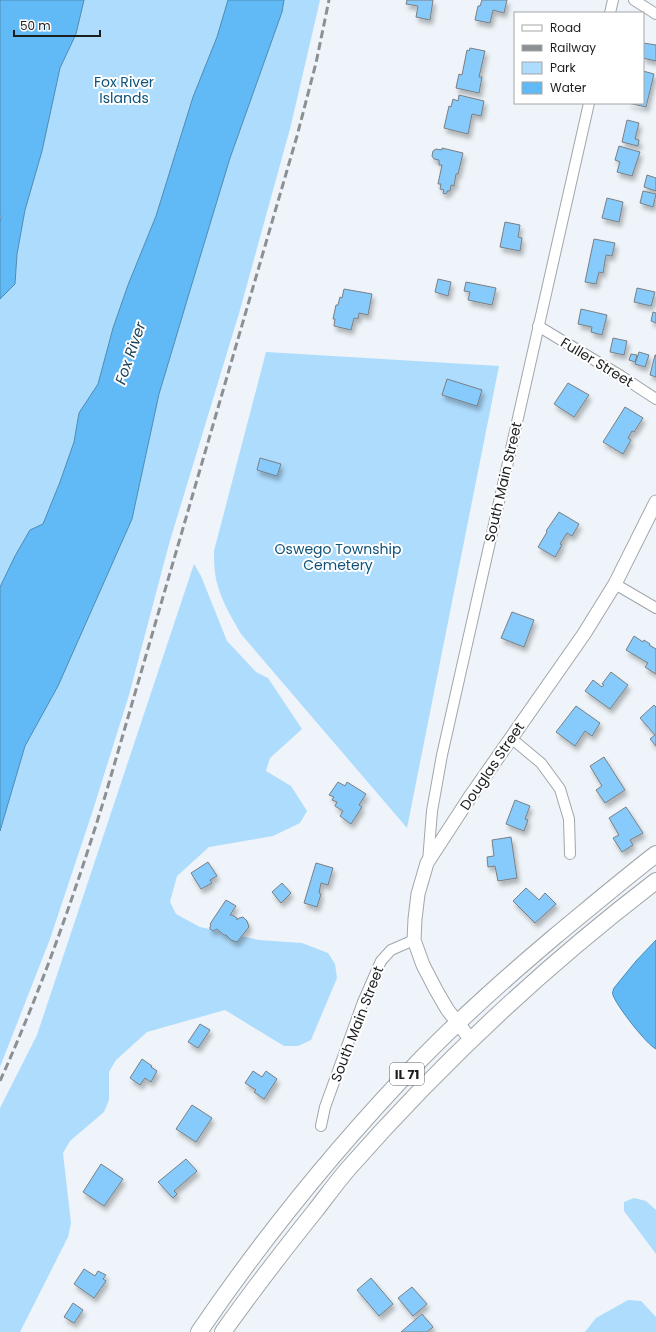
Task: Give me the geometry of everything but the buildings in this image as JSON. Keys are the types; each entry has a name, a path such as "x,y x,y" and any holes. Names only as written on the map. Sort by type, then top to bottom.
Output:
{"main road":[{"name":"IL 71","path":"223,1332 288,1244 348,1170 409,1103 471,1040 601,924 651,876 656,854"},
{"name":"IL 71","path":"199,1332 274,1228 346,1141 418,1062 458,1023 529,959 651,876"}],"street":[{"path":"610,12 613,0"},
{"path":"634,0 656,14"},
{"name":"South Main Street","path":"427,863 432,811 442,755 589,104"},
{"name":"Fuller Street","path":"538,326 656,399"},
{"name":"Douglas Street","path":"471,1040 447,1009 436,990 423,965 414,940 418,894 427,863 510,738 584,634 614,584 656,502"},
{"path":"614,584 656,608"},
{"path":"510,738 541,763 560,789 569,819 570,854"},
{"name":"South Main Street","path":"320,1126 325,1107 363,1002 381,961 391,950 414,940"}],"green space":[{"name":"Fox River Islands","path":"84,0 228,0 217,37 193,97 156,216 128,285 113,328 98,384 79,413 74,442 60,482 43,524 30,531 0,587 0,299 15,284 17,254 25,210 42,151 60,68 76,34"},
{"path":"284,0 320,0 291,125 240,310 169,544 129,695 50,939 0,1067 0,831 25,746 58,686 132,519 159,394 230,158 282,12"},
{"name":"Oswego Township Cemetery","path":"266,352 499,366 407,828 241,634 225,605 219,589 215,573 214,551"},
{"path":"194,564 201,576 227,641 256,672 268,678 302,729 270,758 266,771 291,786 307,811 300,823 273,836 209,847 177,876 170,902 176,914 200,927 259,940 302,943 328,953 335,964 337,978 311,1040 298,1046 284,1046 225,1010 147,1032 116,1060 109,1072 109,1100 104,1112 70,1141 63,1153 71,1223 68,1237 20,1332 0,1332 0,1108 37,1035"},
{"path":"634,1198 646,1201 656,1210 656,1254 624,1211 624,1202"},
{"path":"628,1300 641,1301 656,1317 656,1332 585,1332 596,1318"}],"water":[{"path":"0,0 84,0 76,34 60,68 42,151 25,210 17,254 15,284 0,299 1,217"},
{"name":"Fox River","path":"228,0 284,0 282,12 230,158 159,394 132,519 58,686 25,746 0,831 0,587 30,530 43,524 60,482 74,442 79,413 98,384 113,328 128,285 156,216 193,97 217,37"},
{"path":"656,940 656,1049 645,1040 632,1024 615,1000 613,993 614,988 636,961"}],"railway":[{"path":"0,1081 30,1011 58,939 106,793 297,136 316,63 329,0"}]}
